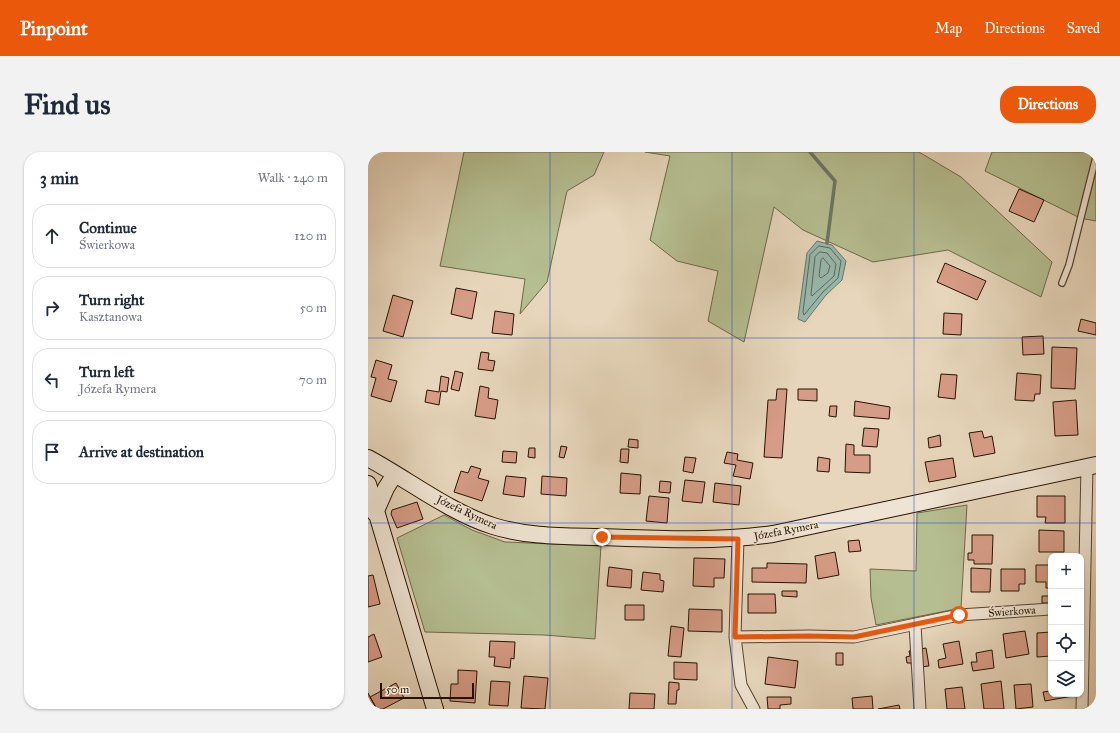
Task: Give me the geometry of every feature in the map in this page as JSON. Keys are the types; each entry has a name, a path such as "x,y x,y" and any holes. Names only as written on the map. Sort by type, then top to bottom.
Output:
{"street":[{"name":"Józefa Rymera","path":"369,464 395,474 450,506 491,526 514,532 543,535 646,539 738,539 773,534 1092,466"},
{"path":"1084,591 1092,466"},
{"path":"375,513 386,488 395,474"},
{"path":"368,484 375,513 435,709"},
{"path":"738,539 735,637 741,685 754,709"},
{"name":"Świerkowa","path":"735,637 854,637 959,615 1048,609"},
{"path":"915,625 920,709"},
{"path":"1082,709 1083,625"}],"lane":[{"path":"1062,283 1069,265 1096,157"}],"green space":[{"path":"464,152 604,152 594,175 567,191 547,282 520,314 525,279 440,266"},
{"path":"645,152 919,152 961,177 1052,262 1041,297 948,250 873,262 803,230 774,207 744,342 708,321 718,271 677,261 650,240 670,156"},
{"path":"992,152 1096,152 1096,221 1080,218 985,171"},
{"path":"967,505 961,608 876,625 871,598 870,569 916,571 917,513"},
{"path":"444,515 472,530 505,542 601,546 595,639 544,635 425,632 397,538"}],"water":[{"path":"817,241 832,245 846,261 842,280 826,295 805,322 798,319 807,253"}],"building":[{"path":"1019,189 1044,200 1034,222 1009,211"},
{"path":"945,263 986,281 977,300 937,282"},
{"path":"456,288 477,292 472,319 451,314"},
{"path":"393,295 413,301 403,337 383,331"},
{"path":"495,311 514,314 512,335 492,333"},
{"path":"944,313 962,314 961,335 943,334"},
{"path":"1081,319 1096,323 1096,335 1078,331"},
{"path":"1043,336 1044,354 1023,355 1022,337"},
{"path":"1052,347 1077,348 1075,389 1051,388"},
{"path":"481,352 489,353 488,360 495,361 493,371 478,369"},
{"path":"376,360 392,365 388,379 397,381 391,402 371,396 376,378 371,377"},
{"path":"455,371 463,373 459,391 451,389"},
{"path":"1017,373 1041,375 1040,394 1035,394 1034,401 1015,400"},
{"path":"941,374 957,375 955,399 938,397"},
{"path":"441,376 449,378 447,392 441,391 439,405 425,402 427,390 439,392"},
{"path":"480,386 489,388 488,398 498,400 495,419 475,416"},
{"path":"777,389 787,389 782,458 764,457 768,400 776,400"},
{"path":"798,389 817,389 817,401 798,400"},
{"path":"1076,400 1078,435 1055,436 1053,402"},
{"path":"855,401 890,407 889,419 854,416"},
{"path":"830,406 837,406 836,417 829,416"},
{"path":"864,428 879,429 877,447 862,446"},
{"path":"982,431 984,438 992,436 995,453 974,457 969,433"},
{"path":"940,435 941,446 929,448 928,438"},
{"path":"629,439 638,440 638,448 628,447"},
{"path":"846,444 854,445 854,455 870,455 870,473 845,472"},
{"path":"561,446 567,447 564,458 559,457"},
{"path":"529,448 535,448 535,458 528,457"},
{"path":"621,449 629,449 628,463 620,462"},
{"path":"503,451 517,452 516,463 502,462"},
{"path":"727,452 738,454 737,460 753,463 750,479 733,476 736,465 724,463"},
{"path":"685,457 696,458 693,473 683,471"},
{"path":"818,457 830,459 829,472 817,471"},
{"path":"953,458 956,477 929,482 925,462"},
{"path":"471,466 481,469 478,478 489,481 482,501 454,492 461,471 468,473"},
{"path":"621,473 641,475 640,494 620,493"},
{"path":"506,476 526,478 524,497 503,494"},
{"path":"542,476 567,478 566,496 541,494"},
{"path":"685,480 705,482 702,503 682,501"},
{"path":"660,481 671,482 670,493 659,492"},
{"path":"715,483 741,486 739,505 713,502"},
{"path":"649,496 669,498 667,523 646,521"},
{"path":"1037,496 1065,496 1065,523 1045,523 1046,517 1037,517"},
{"path":"417,502 423,519 397,528 391,514 392,510"},
{"path":"1039,530 1064,531 1064,552 1039,552"},
{"path":"972,535 993,535 992,564 974,564 974,560 968,560 968,553 972,553"},
{"path":"859,540 861,551 849,552 848,541"},
{"path":"835,552 839,575 818,579 815,556"},
{"path":"694,558 725,559 724,578 714,578 714,587 693,586"},
{"path":"767,563 807,564 806,583 752,582 752,568 767,568"},
{"path":"1036,565 1048,565 1048,588 1046,588 1046,582 1036,582"},
{"path":"609,567 632,570 631,588 607,586"},
{"path":"971,568 991,569 990,592 971,592"},
{"path":"1001,569 1025,569 1025,584 1019,584 1019,591 1001,591"},
{"path":"643,572 660,574 660,580 664,581 663,592 641,590"},
{"path":"373,575 380,604 368,607 368,576"},
{"path":"782,591 797,591 797,597 782,596"},
{"path":"748,594 775,594 776,613 748,613"},
{"path":"1042,596 1048,596 1048,603 1042,603"},
{"path":"625,605 644,605 644,620 625,620"},
{"path":"689,609 722,610 722,632 688,631"},
{"path":"671,626 684,628 681,657 668,656"},
{"path":"1025,631 1029,654 1006,658 1003,634"},
{"path":"1048,632 1048,656 1037,657 1037,633"},
{"path":"374,634 382,657 368,662 368,637"},
{"path":"490,641 515,642 514,659 511,658 510,668 494,666 495,657 489,657"},
{"path":"959,641 963,664 939,668 938,660 946,658 943,644"},
{"path":"926,648 929,666 912,668 911,663 907,663 906,657 910,656 909,651"},
{"path":"992,650 994,668 973,671 971,662 977,662 976,653"},
{"path":"836,653 843,653 843,665 836,665"},
{"path":"768,657 798,661 795,688 765,684"},
{"path":"674,662 697,663 697,680 674,679"},
{"path":"458,670 477,671 475,703 450,701 451,684 458,684"},
{"path":"524,676 548,678 545,709 521,708"},
{"path":"491,681 510,682 508,706 489,705"},
{"path":"1001,681 1004,709 984,709 981,684"},
{"path":"669,682 679,683 676,704 668,704"},
{"path":"396,683 404,698 383,709 377,709 370,697"},
{"path":"1031,684 1033,707 1016,709 1014,685"},
{"path":"962,687 965,709 947,709 945,689"},
{"path":"1048,691 1048,697 1067,697 1045,701 1043,692"},
{"path":"368,693 375,706 371,709 368,709"},
{"path":"630,693 655,694 654,709 629,709"},
{"path":"872,696 873,709 853,709 852,698"},
{"path":"767,697 791,697 791,704 780,705 780,709 768,709"},
{"path":"899,705 900,709 878,709"}],"waterway":[{"path":"810,152 835,181 827,243"}],"route":[{"path":"602,537 646,539 738,539 735,637 854,637 959,615"}]}
